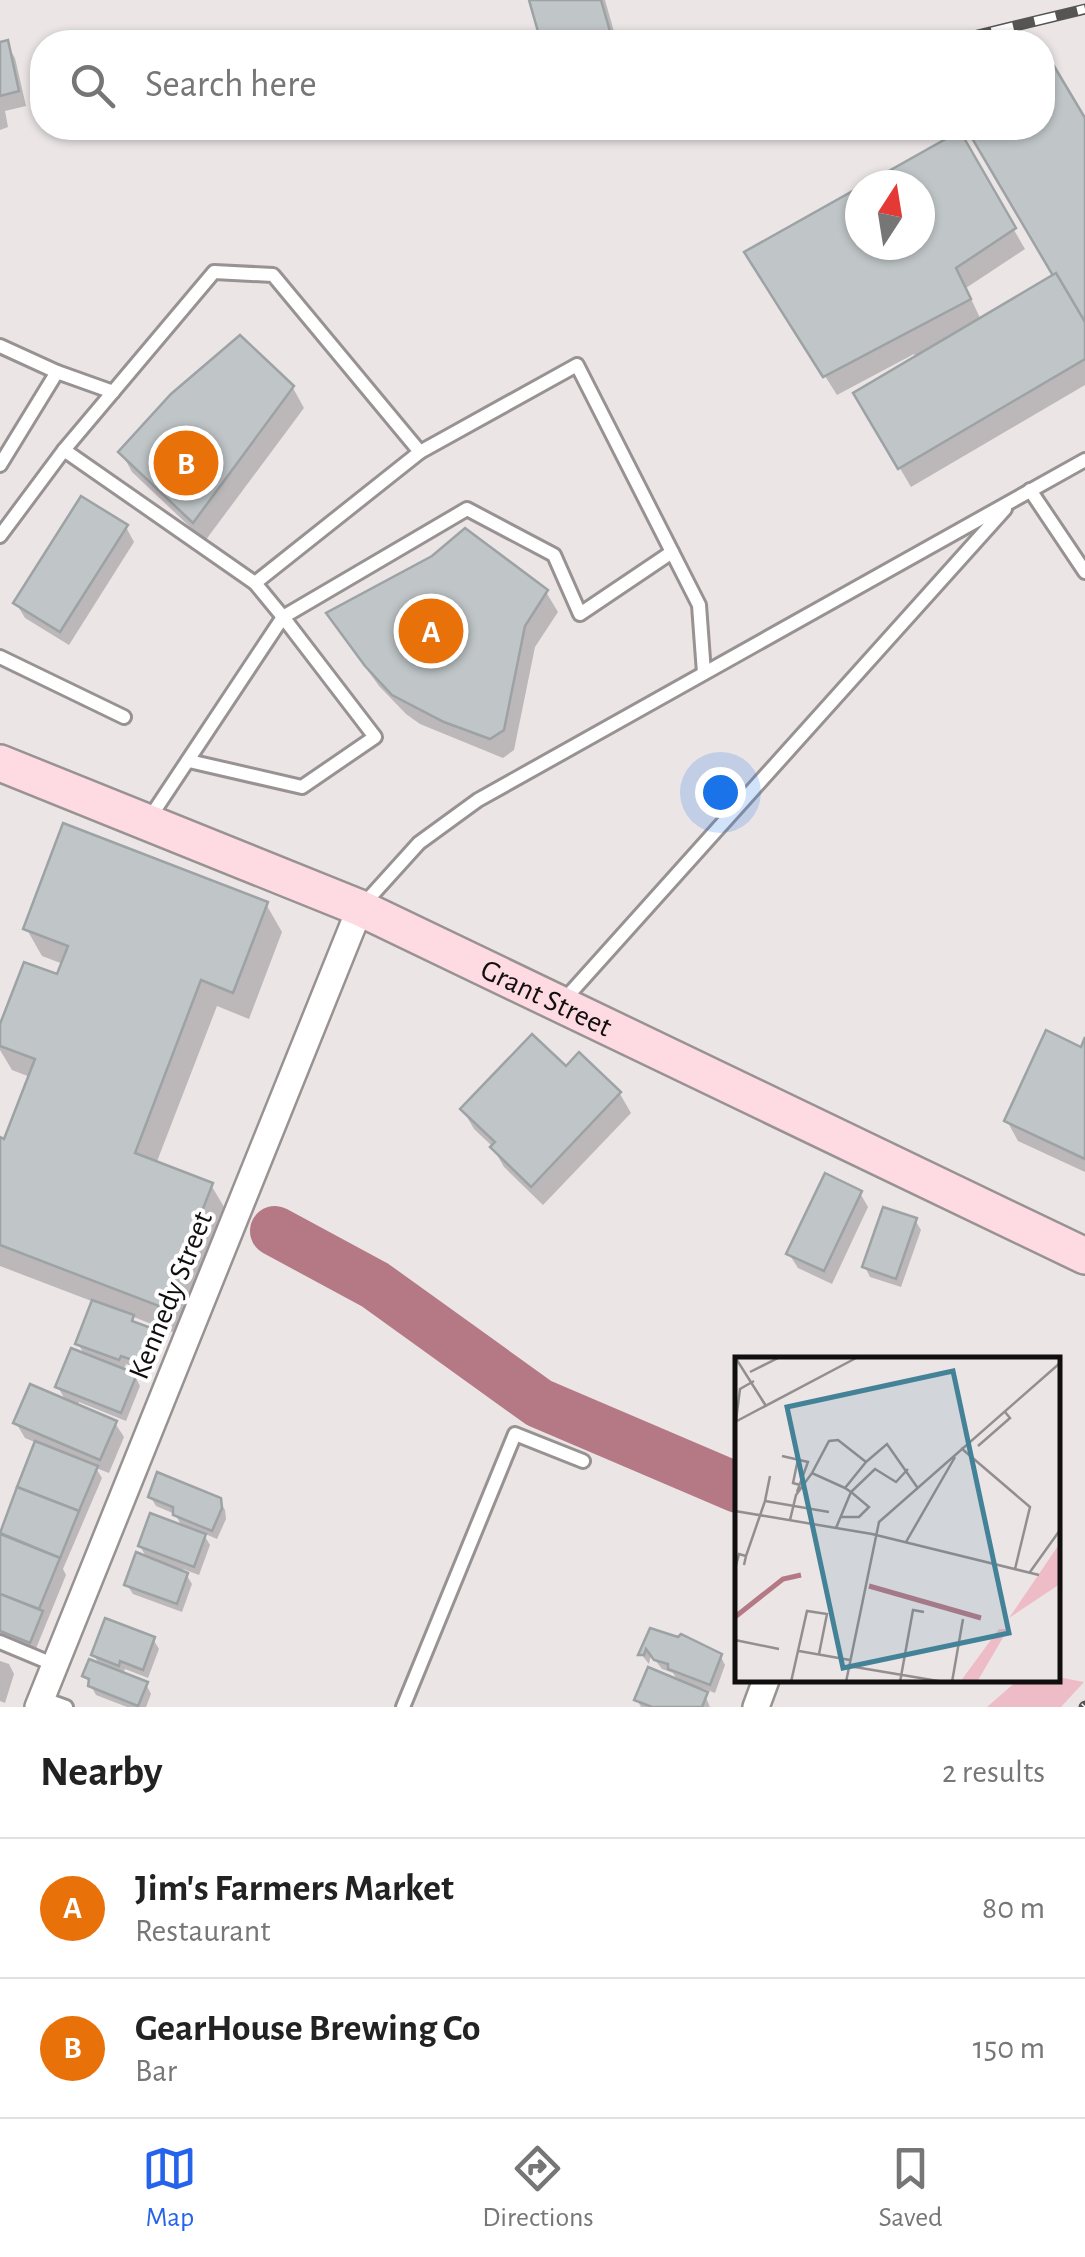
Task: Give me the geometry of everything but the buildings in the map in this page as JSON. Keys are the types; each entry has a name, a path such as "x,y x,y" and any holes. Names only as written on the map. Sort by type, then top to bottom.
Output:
{"street":[{"name":"Grant Street","path":"0,763 360,908 1085,1256"},
{"name":"Kennedy Street","path":"40,1702 360,908"},
{"path":"756,1707 765,1682"}],"lane":[{"path":"0,536 64,450 214,272 273,275 420,452"},
{"path":"0,346 113,392"},
{"path":"255,583 420,452 577,364 699,605 704,673"},
{"path":"0,465 58,372"},
{"path":"64,450 255,583 375,737 302,787 189,761"},
{"path":"360,908 419,844 478,800 1085,460"},
{"path":"1030,490 1085,572"},
{"path":"560,1004 1013,500"},
{"path":"146,822 284,618 467,509 554,554 580,614 672,552"},
{"path":"0,657 124,717"},
{"path":"403,1707 515,1434 583,1461"},
{"path":"0,1642 55,1665"},
{"path":"40,1702 66,1707"}],"shaded area":[{"path":"1060,1677 1084,1682 1061,1707 987,1707 1016,1682 1060,1682"}],"waterway":[{"path":"275,1231 375,1285 539,1403 735,1487"}],"railway":[{"path":"998,30 1085,9"}],"place":[{"name":"GearHouse Brewing Co","path":"186,463"},
{"name":"Jim's Farmers Market","path":"431,631"}]}
